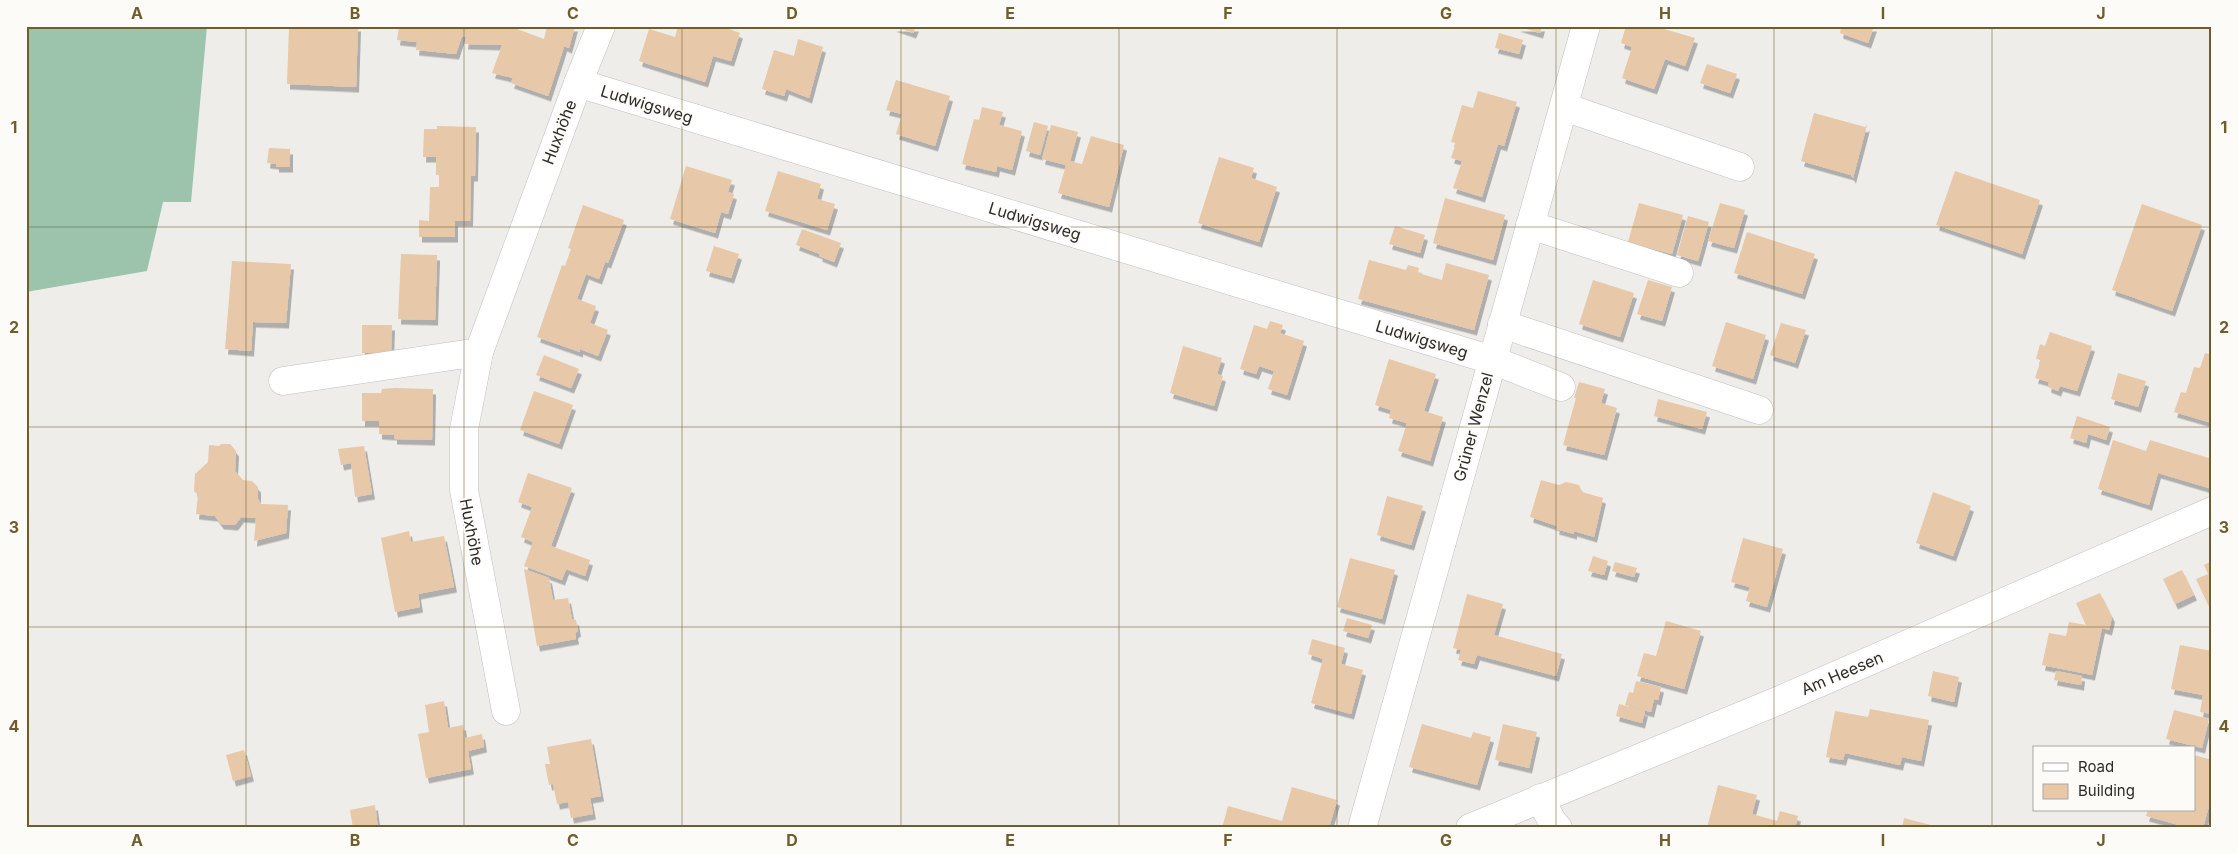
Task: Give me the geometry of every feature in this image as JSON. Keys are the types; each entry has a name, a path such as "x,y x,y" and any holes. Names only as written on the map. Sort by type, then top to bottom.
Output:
{"street":[{"name":"Huxhöhe","path":"506,711 464,490 464,429 479,352 578,82 601,26"},
{"name":"Grüner Wenzel","path":"1362,828 1586,26"},
{"name":"Ludwigsweg","path":"578,82 1492,360 1561,388"},
{"path":"1564,107 1740,166"},
{"path":"1530,225 1679,273"},
{"path":"1502,324 1758,410"},
{"path":"283,381 479,352"},
{"name":"Am Heesen","path":"1470,828 1780,700 2212,511"},
{"path":"1540,798 1552,821 1558,828"}],"green space":[{"path":"26,26 207,26 191,202 163,202 147,271 26,292"}],"building":[{"path":"289,26 358,26 356,87 287,84"},
{"path":"399,26 509,26 544,39 547,26 575,26 569,48 564,46 548,96 511,83 513,78 492,73 502,45 465,44 466,37 462,36 456,54 416,50 417,42 397,40"},
{"path":"678,26 721,26 740,33 731,61 713,56 705,82 639,61 649,29 675,37"},
{"path":"893,26 916,26 913,33"},
{"path":"1517,26 1542,26 1540,33"},
{"path":"1626,26 1665,26 1664,29 1695,38 1685,66 1665,59 1654,89 1622,78 1632,47 1621,43"},
{"path":"1874,26 1868,43 1840,33 1841,28 1836,27"},
{"path":"1499,33 1523,40 1519,54 1495,48"},
{"path":"798,39 823,47 809,98 786,89 784,96 762,89 774,50 794,56"},
{"path":"1707,64 1737,74 1730,93 1700,83"},
{"path":"896,80 950,96 935,146 896,134 902,114 886,110"},
{"path":"1478,91 1517,102 1504,146 1498,144 1482,197 1453,188 1462,161 1451,158 1456,143 1451,142 1462,105 1473,108"},
{"path":"982,107 1003,112 999,125 1022,131 1012,170 997,166 996,172 962,164 974,119 979,120"},
{"path":"1814,113 1865,127 1867,125 1853,178 1851,175 1801,161"},
{"path":"1034,122 1048,126 1040,155 1026,151"},
{"path":"1051,125 1078,132 1070,161 1082,164 1091,136 1124,145 1109,207 1058,193 1066,165 1042,159"},
{"path":"437,126 476,127 475,176 471,176 470,221 455,221 455,237 419,237 419,220 429,221 430,187 439,187 439,175 436,175 436,157 423,157 424,129 437,129"},
{"path":"269,148 290,149 290,167 276,167 276,164 267,163"},
{"path":"1219,157 1254,168 1251,178 1277,187 1259,242 1198,223"},
{"path":"686,166 732,180 728,192 734,194 728,214 721,212 715,233 670,219"},
{"path":"778,171 821,184 817,199 835,204 827,230 765,211"},
{"path":"1955,171 2040,200 2022,254 1936,225"},
{"path":"1445,198 1505,215 1493,260 1433,243"},
{"path":"1639,203 1683,215 1672,254 1628,242"},
{"path":"1720,203 1745,210 1734,248 1708,241"},
{"path":"2142,204 2202,225 2172,311 2112,290"},
{"path":"583,205 624,220 608,263 605,262 599,279 586,274 577,299 596,306 590,323 608,330 598,356 580,349 580,352 537,337 562,265 565,266 571,249 568,248"},
{"path":"1688,216 1709,222 1698,261 1677,255"},
{"path":"1395,226 1425,235 1420,253 1389,244"},
{"path":"802,229 841,243 834,262 819,256 820,254 796,245"},
{"path":"1747,232 1815,254 1802,294 1734,273"},
{"path":"714,246 739,254 731,278 706,271"},
{"path":"401,254 437,255 435,320 398,319"},
{"path":"1369,260 1406,270 1408,265 1419,268 1418,273 1442,280 1446,263 1489,275 1474,330 1358,299"},
{"path":"232,261 291,264 286,323 253,322 251,351 225,349"},
{"path":"1593,280 1634,293 1620,337 1579,324"},
{"path":"1648,280 1672,287 1662,321 1637,314"},
{"path":"1270,321 1283,325 1280,333 1304,341 1287,395 1268,389 1274,371 1259,366 1256,374 1240,369 1254,325 1267,329"},
{"path":"1726,322 1766,335 1753,379 1712,366"},
{"path":"1781,323 1806,330 1795,363 1770,355"},
{"path":"362,325 392,325 391,353 362,353"},
{"path":"2050,332 2092,346 2077,391 2060,386 2058,391 2048,387 2049,382 2035,378 2041,360 2036,359 2040,344 2045,346"},
{"path":"1183,346 1222,358 1217,374 1223,376 1214,406 1170,393"},
{"path":"2205,353 2212,355 2212,423 2174,412 2181,392 2186,393 2194,367 2200,368"},
{"path":"544,355 579,369 571,388 536,375"},
{"path":"1389,359 1436,374 1424,411 1443,417 1430,461 1398,451 1407,423 1389,418 1391,410 1375,405"},
{"path":"2118,373 2146,381 2138,407 2111,399"},
{"path":"1579,382 1605,389 1601,403 1617,408 1604,455 1563,445"},
{"path":"382,389 433,389 432,440 394,439 394,435 379,434 379,421 362,421 362,393 381,393"},
{"path":"534,391 573,405 559,444 520,430"},
{"path":"1658,399 1707,412 1702,429 1654,416"},
{"path":"2077,416 2110,427 2106,440 2088,434 2086,443 2070,438"},
{"path":"2113,440 2146,451 2150,440 2212,459 2212,489 2158,473 2149,505 2098,489"},
{"path":"221,444 230,444 236,451 235,471 243,480 252,481 258,487 258,499 261,504 288,505 286,533 254,541 256,518 241,517 235,525 221,524 215,516 196,514 198,495 194,491 195,474 208,462 209,445 219,446"},
{"path":"364,446 372,494 355,497 351,463 341,465 338,449"},
{"path":"528,473 572,488 551,546 590,560 585,576 566,569 562,580 524,566 533,542 521,537 532,507 518,502"},
{"path":"1541,480 1559,485 1566,482 1579,485 1582,492 1603,498 1594,537 1574,531 1574,534 1556,529 1557,526 1530,517"},
{"path":"1933,492 1971,506 1953,556 1916,543"},
{"path":"1387,496 1423,506 1411,545 1377,535"},
{"path":"409,531 411,542 444,536 454,587 418,594 420,607 395,612 381,538"},
{"path":"1743,538 1783,549 1767,607 1746,601 1750,587 1731,582"},
{"path":"1593,556 1608,561 1604,575 1588,571"},
{"path":"1350,558 1395,570 1382,619 1337,607"},
{"path":"2212,561 2212,613 2196,579 2208,574 2204,565"},
{"path":"1615,562 1637,568 1634,577 1612,571"},
{"path":"524,569 549,578 553,600 568,598 572,619 576,620 578,631 575,633 576,639 537,646"},
{"path":"2182,570 2194,595 2175,604 2163,579"},
{"path":"2100,593 2112,617 2109,630 2102,628 2092,675 2042,665 2049,633 2066,636 2069,622 2086,625 2076,603"},
{"path":"1467,594 1503,604 1494,635 1562,654 1556,676 1477,655 1474,664 1458,660 1461,650 1453,648"},
{"path":"1347,618 1372,625 1368,638 1343,631"},
{"path":"1666,621 1701,631 1684,689 1637,676 1644,653 1656,656"},
{"path":"1312,639 1345,648 1341,664 1363,670 1351,714 1311,703 1323,659 1308,654"},
{"path":"2180,645 2212,651 2212,714 2200,712 2203,695 2171,689"},
{"path":"1933,671 1959,677 1954,702 1928,696"},
{"path":"2056,671 2082,676 2081,685 2054,680"},
{"path":"1636,681 1661,687 1658,700 1654,699 1651,712 1625,705 1629,692 1633,693"},
{"path":"444,701 448,728 463,725 465,738 482,734 484,747 468,751 471,769 426,778 418,734 429,732 425,705"},
{"path":"1619,704 1645,711 1642,723 1616,716"},
{"path":"1870,709 1929,720 1921,761 1902,757 1900,765 1845,753 1843,760 1826,757 1835,711 1868,717"},
{"path":"2174,710 2209,719 2202,748 2166,739"},
{"path":"1422,724 1471,738 1473,732 1491,737 1477,785 1409,767"},
{"path":"1503,724 1537,732 1529,768 1495,760"},
{"path":"591,739 601,796 590,798 593,814 571,818 568,802 557,804 553,784 549,785 545,764 550,764 547,747"},
{"path":"244,750 251,776 233,781 226,755"},
{"path":"2196,756 2212,760 2212,795 2203,828 2190,828 2146,816 2147,812 2196,812"},
{"path":"1718,785 1757,795 1752,814 1777,821 1780,811 1798,816 1795,828 1707,828"},
{"path":"1292,787 1337,800 1329,828 1222,828 1228,806 1282,821"},
{"path":"375,805 378,828 353,828 350,810"},
{"path":"1904,818 1938,827 1938,828 1902,828"}]}
